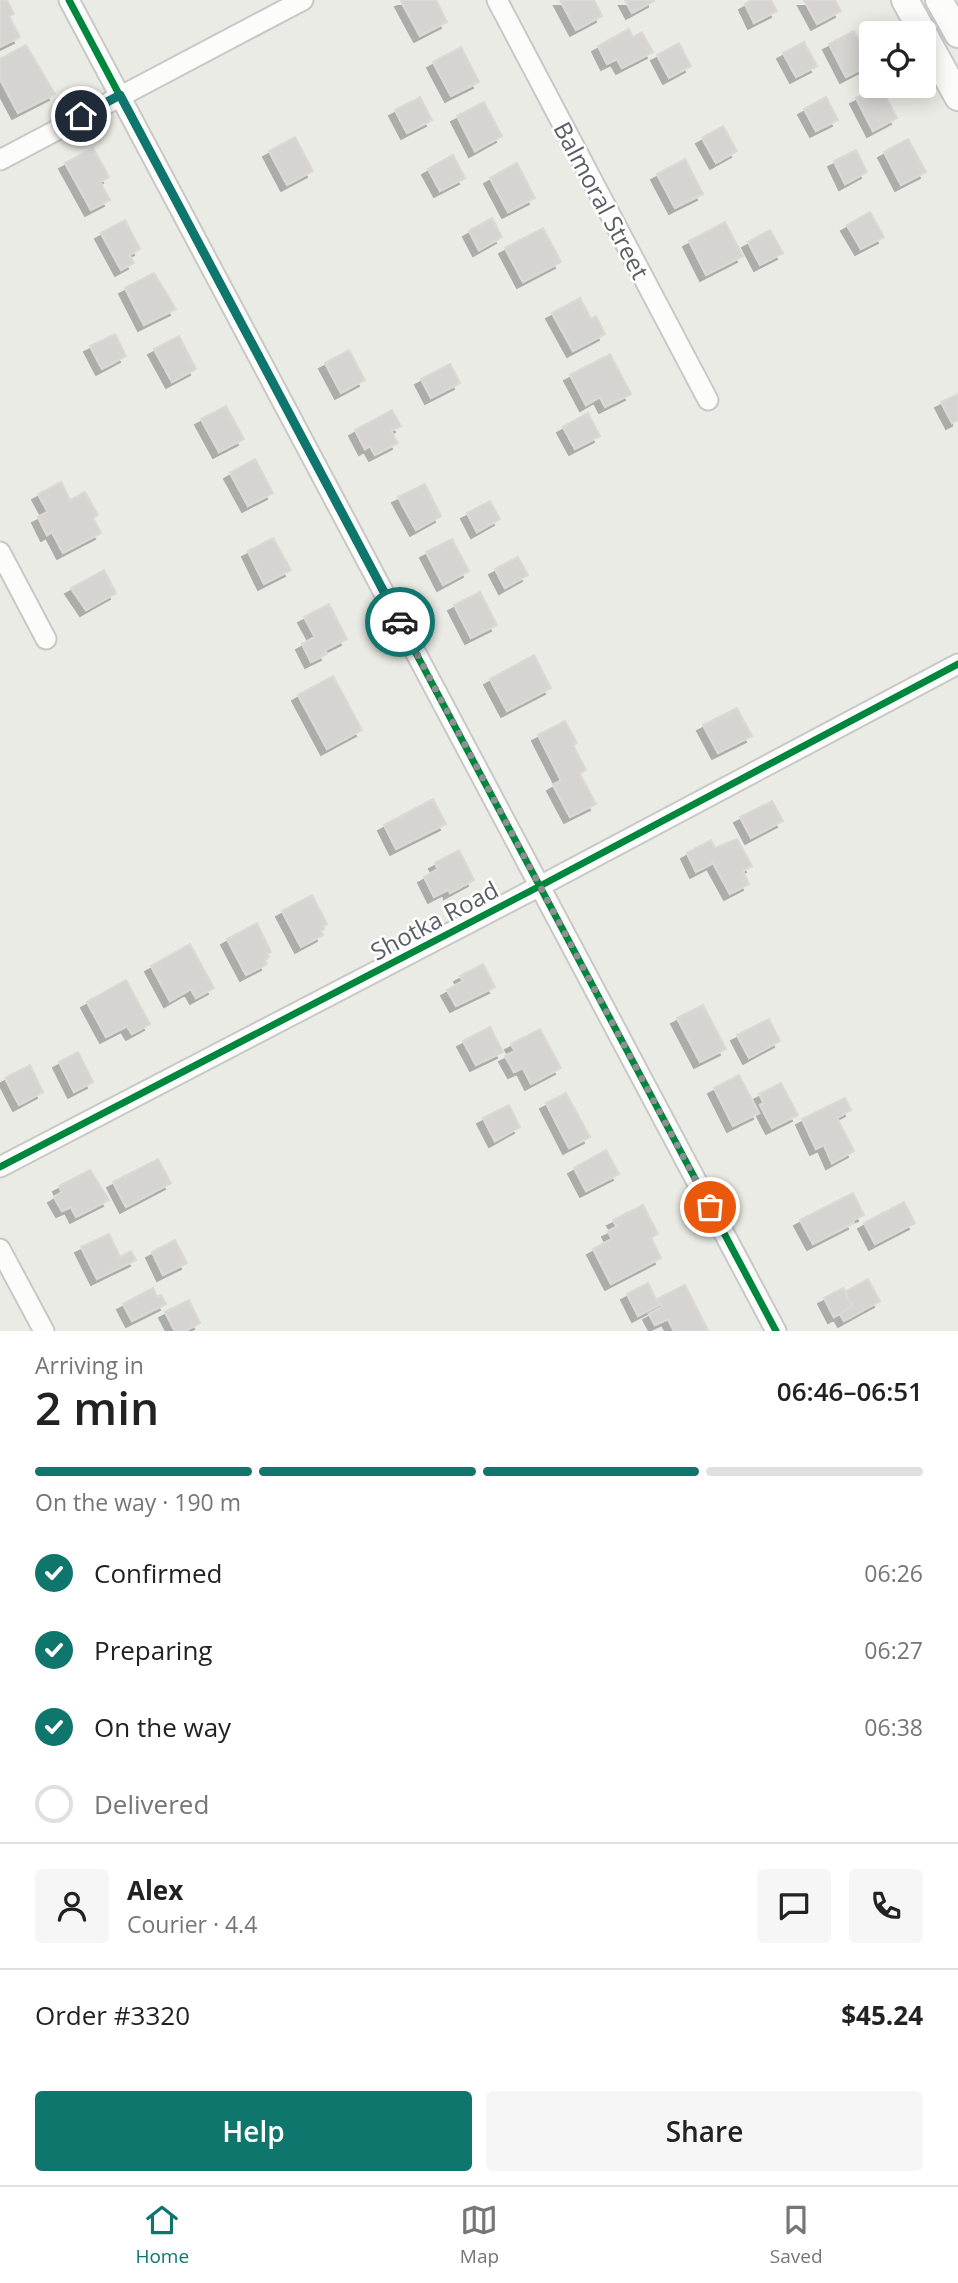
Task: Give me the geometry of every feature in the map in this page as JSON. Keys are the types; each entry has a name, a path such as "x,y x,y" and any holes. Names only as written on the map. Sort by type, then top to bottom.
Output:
{"street":[{"path":"69,0 776,1331"},
{"path":"0,159 303,0"},
{"name":"Balmoral Street","path":"497,0 708,400"},
{"path":"905,0 916,21"},
{"path":"939,0 958,34"},
{"path":"936,57 958,97"},
{"path":"0,552 46,639"},
{"name":"Shotka Road","path":"0,1167 540,886 958,664"},
{"path":"0,1249 44,1331"}],"building":[{"path":"0,0 7,0 14,14 9,16 20,37 0,47"},
{"path":"436,0 447,22 420,36 401,1"},
{"path":"560,0 594,0 602,16 576,30"},
{"path":"625,0 654,0 654,1 632,13"},
{"path":"752,0 771,0 777,11 754,23 745,4"},
{"path":"804,0 835,0 841,11 817,24"},
{"path":"629,29 633,37 642,32 653,52 622,68 617,59 607,64 598,46"},
{"path":"854,31 859,41 859,70 846,77 829,44"},
{"path":"804,42 817,66 796,77 783,53"},
{"path":"679,43 691,66 669,78 657,55"},
{"path":"26,45 55,94 18,113 0,79 0,59"},
{"path":"461,47 479,82 451,96 433,62"},
{"path":"420,97 432,120 407,133 395,110"},
{"path":"826,97 838,120 816,131 804,109"},
{"path":"856,98 886,98 897,118 873,131"},
{"path":"484,102 502,136 475,151 457,116"},
{"path":"723,126 737,151 716,163 702,138"},
{"path":"295,137 313,171 287,185 269,151"},
{"path":"908,139 926,172 901,185 884,152"},
{"path":"93,148 109,177 100,182 110,200 91,210 65,163"},
{"path":"856,150 867,172 845,184 834,161"},
{"path":"453,155 465,178 440,191 428,169"},
{"path":"685,159 703,194 675,208 657,174"},
{"path":"517,163 535,198 508,212 490,178"},
{"path":"870,212 884,237 861,249 847,225"},
{"path":"492,218 502,237 479,250 469,231"},
{"path":"125,220 140,249 129,255 134,263 121,270 101,233"},
{"path":"725,222 743,256 706,275 689,241"},
{"path":"543,228 561,262 523,282 505,248"},
{"path":"770,230 783,253 760,265 748,242"},
{"path":"154,273 176,309 144,325 125,288"},
{"path":"580,298 591,319 596,316 605,334 573,351 552,313"},
{"path":"115,334 126,356 102,369 90,346"},
{"path":"179,336 196,369 172,382 154,349"},
{"path":"349,350 365,380 341,393 325,363"},
{"path":"610,354 631,394 605,407 600,397 586,405 570,375"},
{"path":"450,364 460,383 431,398 421,379"},
{"path":"958,394 958,420 952,423 941,402"},
{"path":"226,406 244,439 219,452 201,419"},
{"path":"392,410 401,426 391,431 398,443 375,455 370,446 365,449 355,430"},
{"path":"588,413 600,436 575,449 563,427"},
{"path":"255,459 273,493 248,506 230,473"},
{"path":"61,482 70,500 85,492 98,515 93,518 101,533 63,553 52,532 47,535 38,517 48,512 38,494"},
{"path":"425,484 441,516 416,530 398,497"},
{"path":"490,501 500,519 477,532 467,513"},
{"path":"273,538 291,570 264,584 248,551"},
{"path":"452,539 469,571 443,585 426,552"},
{"path":"518,557 528,575 505,588 495,569"},
{"path":"104,570 116,593 86,610 71,588"},
{"path":"480,592 497,625 471,638 454,605"},
{"path":"329,604 347,639 325,650 327,654 311,662 302,644 315,637 304,617"},
{"path":"534,655 551,688 507,711 490,679"},
{"path":"333,676 362,730 327,749 298,695"},
{"path":"737,708 752,736 718,753 703,725"},
{"path":"565,721 577,743 573,745 586,770 580,774 596,804 570,817 553,785 561,780 538,735"},
{"path":"433,799 446,824 396,849 384,825"},
{"path":"772,801 783,821 751,838 740,817"},
{"path":"737,839 752,866 743,871 749,884 730,894 713,863 696,872 687,853 711,840 715,848"},
{"path":"459,850 474,880 450,893 449,889 434,897 424,877 438,869 435,863"},
{"path":"312,895 327,924 321,931 323,935 301,947 282,911"},
{"path":"257,923 271,952 265,960 267,964 246,975 227,939"},
{"path":"190,944 214,988 196,998 191,989 170,1001 151,966"},
{"path":"483,964 495,987 456,1006 447,990 463,981 460,976"},
{"path":"126,980 150,1024 132,1034 127,1026 106,1037 87,1002"},
{"path":"703,1005 726,1049 700,1062 677,1018"},
{"path":"769,1019 780,1041 749,1058 737,1035"},
{"path":"490,1027 503,1052 476,1065 463,1041"},
{"path":"540,1029 561,1068 531,1084 523,1068 514,1072 505,1056 515,1051 511,1044"},
{"path":"78,1052 93,1082 74,1092 59,1062"},
{"path":"30,1065 43,1092 19,1105 5,1078"},
{"path":"739,1075 759,1113 733,1126 714,1088"},
{"path":"781,1083 798,1115 772,1128 760,1105 764,1103 759,1094"},
{"path":"566,1093 590,1137 569,1148 546,1103"},
{"path":"845,1098 851,1110 837,1118 854,1151 832,1163 824,1145 816,1149 802,1119"},
{"path":"509,1105 520,1127 495,1141 483,1118"},
{"path":"606,1150 619,1174 586,1191 574,1168"},
{"path":"158,1159 171,1183 126,1207 113,1182"},
{"path":"90,1170 109,1200 76,1217 71,1207 62,1211 54,1197 62,1192 59,1186"},
{"path":"853,1193 864,1215 813,1244 800,1220"},
{"path":"904,1202 915,1223 875,1244 864,1223"},
{"path":"643,1205 658,1234 651,1238 661,1258 611,1284 593,1249 612,1239 608,1231 617,1227 613,1220"},
{"path":"109,1234 120,1257 131,1251 136,1260 97,1279 81,1247"},
{"path":"175,1240 187,1263 163,1275 152,1252"},
{"path":"868,1279 880,1301 844,1321 840,1314 853,1306 845,1292"},
{"path":"648,1283 659,1305 638,1316 627,1294"},
{"path":"685,1285 707,1331 674,1331 668,1319 655,1325 649,1314 662,1307 657,1299"},
{"path":"153,1288 157,1297 161,1295 166,1304 132,1321 123,1304"},
{"path":"843,1288 853,1306 834,1317 824,1298"},
{"path":"189,1300 200,1323 185,1331 175,1331 165,1312"}],"cycle path":[{"path":"69,0 776,1331"},
{"path":"0,1167 540,886 958,664"}],"way so far":[{"path":"400,622 710,1207"}],"route":[{"path":"81,116 120,95 400,622"}]}
